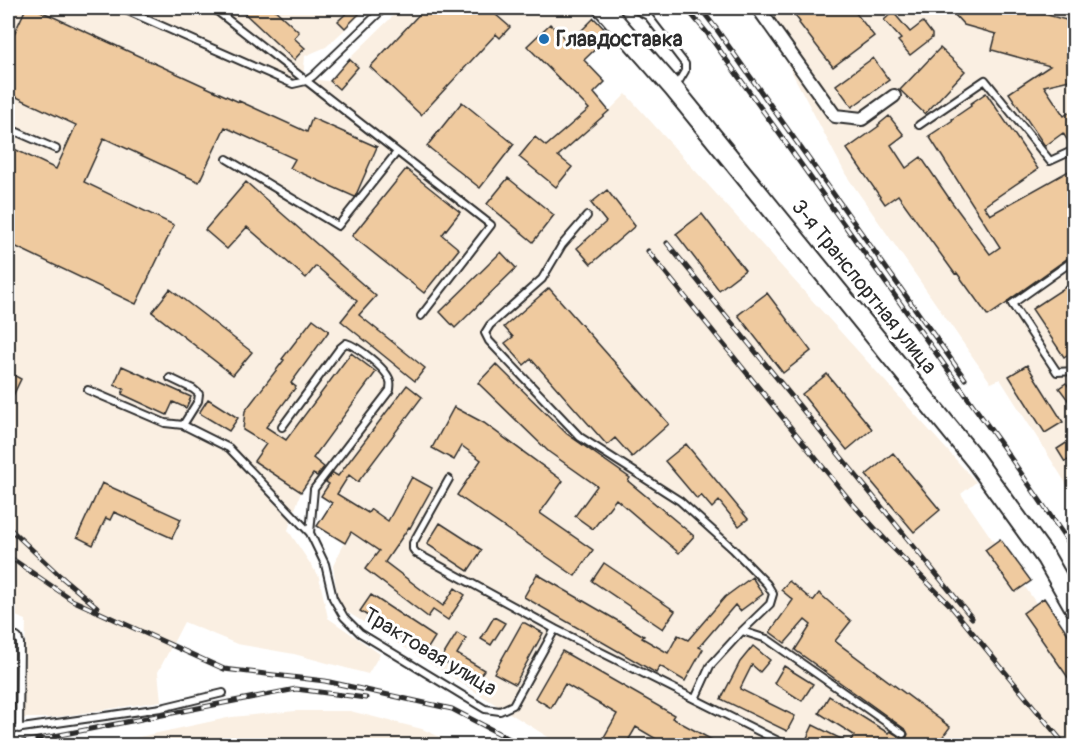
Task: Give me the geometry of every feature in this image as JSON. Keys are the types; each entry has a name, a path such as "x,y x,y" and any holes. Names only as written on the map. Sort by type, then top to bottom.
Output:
{"street":[{"name":"3-я Транспортная улица","path":"604,8 674,89 975,460 1046,558 1074,607"},
{"path":"758,8 835,116 862,119 894,96"}],"lane":[{"path":"121,8 293,84 306,81 313,76 384,8"},
{"path":"213,8 491,225 421,316"},
{"path":"604,8 625,8"},
{"path":"633,8 648,16 685,64 685,71 674,89"},
{"path":"919,125 985,80 1050,161 1074,150"},
{"path":"8,128 56,149"},
{"path":"227,159 338,226 397,152"},
{"path":"587,216 562,245 542,279 490,325 485,333 489,341 580,437 680,501 733,549 767,584 772,594 770,604 710,666 695,699"},
{"path":"1074,260 1012,304 1057,372 1074,371"},
{"path":"282,427 346,343 368,357 386,373 390,382 390,390 314,489 310,533"},
{"path":"170,378 193,388 199,394 198,400 183,425"},
{"name":"Трактовая улица","path":"88,390 165,423 183,425 229,448 310,533 325,564 333,598 344,617 360,633 484,709 500,711 513,705 555,630"},
{"path":"449,479 413,543 416,554 555,630 788,746"},
{"path":"8,631 18,638 20,643 19,729"},
{"path":"742,631 767,639 903,734"},
{"path":"8,730 160,708 223,693"}],"shaded area":[{"path":"8,8 368,8 326,47 305,56 303,79 330,81 401,8 585,8 610,35 584,60 605,82 593,94 609,111 626,94 976,482 961,494 1074,658 1074,745 561,745 339,607 333,566 344,544 317,526 332,503 307,485 301,492 288,530 319,577 328,618 380,654 368,674 294,654 237,644 184,622 158,672 161,701 50,718 23,718 26,620 8,613"},
{"path":"758,8 1074,8 1074,496 1000,379 991,383 846,175"},
{"path":"296,711 350,711 422,729 458,745 102,745 232,717"}],"building":[{"path":"26,8 34,8 307,132 312,118 377,147 355,197 290,168 295,159 225,127 199,182 104,138 84,182 174,225 136,304 8,243 8,146 56,169 76,125 8,93 8,47"},
{"path":"239,8 273,8 299,32 294,38 305,48 294,60"},
{"path":"352,8 365,8 345,28 338,21"},
{"path":"425,8 488,8 510,27 500,38 496,34 421,115 370,67"},
{"path":"789,8 852,8 874,36 833,67"},
{"path":"956,8 1021,8 1074,22 1068,53 1074,79 1044,86 1064,116 1074,109 1074,139 1069,143 1063,133 1045,146 1009,93 1050,66 992,50 996,34 964,25 954,14"},
{"path":"893,12 910,32 923,22 932,34 932,38 910,55 898,41 901,39 884,20"},
{"path":"594,18 610,35 584,60 605,82 594,93 609,111 558,156 572,167 556,187 519,157 535,137 546,146 589,109 527,46 550,24 569,43"},
{"path":"940,48 965,71 925,114 900,90"},
{"path":"873,58 889,80 852,107 836,85"},
{"path":"349,59 358,67 339,89 330,81"},
{"path":"986,93 1038,169 984,206 990,215 1074,168 1074,255 988,316 898,195 885,204 847,149 889,116 904,135 891,145 906,168 921,157 990,254 1000,247 929,136"},
{"path":"462,102 514,144 480,188 427,146"},
{"path":"406,169 460,212 442,235 459,249 424,293 352,236"},
{"path":"508,178 554,215 533,242 487,204"},
{"path":"246,182 376,296 359,315 425,368 415,381 341,321 357,301 316,266 306,278 247,227 227,249 205,230"},
{"path":"607,190 635,226 591,264 577,248 606,222 591,203"},
{"path":"702,214 745,270 719,290 676,234"},
{"path":"501,252 516,268 455,328 440,312"},
{"path":"1067,286 1074,297 1074,350 1064,357 1032,309"},
{"path":"549,288 669,424 632,457 615,438 607,445 531,359 524,365 505,343 513,337 504,327"},
{"path":"170,289 252,352 233,375 152,312"},
{"path":"767,293 811,351 783,373 738,315"},
{"path":"313,319 329,331 291,383 296,387 266,427 286,440 351,353 376,372 313,458 324,467 317,476 313,474 301,492 254,461 266,444 243,430 245,411"},
{"path":"496,364 567,434 630,478 628,481 694,536 679,553 616,499 593,529 575,516 597,486 549,452 478,383"},
{"path":"1027,365 1063,422 1045,433 1009,376"},
{"path":"122,366 191,397 186,408 173,402 167,415 122,394 124,389 114,385"},
{"path":"8,372 21,379 8,406"},
{"path":"827,374 872,429 847,450 802,394"},
{"path":"1066,383 1074,393 1074,408 1059,388"},
{"path":"407,385 422,397 358,482 349,475 337,494 368,513 371,509 388,521 412,477 432,488 410,528 385,562 443,606 455,588 465,595 448,620 433,610 428,617 365,569 379,551 351,532 345,543 317,526 332,503 321,496 329,484 326,482 333,473 338,476"},
{"path":"208,399 238,418 229,431 199,413"},
{"path":"454,407 484,423 563,481 540,513 593,550 575,576 457,495 481,460 462,446 454,460 432,448"},
{"path":"1074,438 1074,456 1065,462 1057,449"},
{"path":"686,444 748,519 739,526 719,501 712,508 701,495 697,499 665,461"},
{"path":"893,453 940,510 914,532 866,475"},
{"path":"102,483 181,519 172,538 114,512 110,520 106,518 93,545 77,537"},
{"path":"440,523 482,550 468,571 427,544"},
{"path":"1000,539 1031,581 1015,592 985,550"},
{"path":"604,563 675,611 663,629 592,581"},
{"path":"537,574 644,636 642,638 668,653 678,635 688,640 725,597 752,577 763,594 740,611 735,605 699,647 703,649 685,681 660,666 656,673 524,597"},
{"path":"789,581 813,601 819,593 851,621 835,641 950,727 936,746 824,746 807,738 813,725 849,743 854,735 819,713 829,696 888,733 890,731 903,739 908,734 906,730 795,650 811,625 805,620 785,643 770,632 793,600 781,590"},
{"path":"371,595 435,637 425,653 360,611"},
{"path":"1044,598 1074,643 1074,686 1023,613"},
{"path":"494,617 505,623 491,645 481,639"},
{"path":"522,623 543,633 515,684 494,673"},
{"path":"457,633 466,639 457,654 484,670 476,681 441,659"},
{"path":"753,646 770,660 760,672 752,665 740,689 795,716 787,731 721,699 740,662"},
{"path":"562,651 674,715 672,718 723,746 668,746 636,727 625,746 599,746 617,714 565,684 551,708 535,698"},
{"path":"784,666 813,684 802,701 774,683"}],"railway":[{"path":"686,8 708,34 1074,550"},
{"path":"700,8 965,379"},
{"path":"667,243 972,618"},
{"path":"648,251 852,503 949,604 1066,746"},
{"path":"8,527 97,607"},
{"path":"8,556 72,600 224,669 325,681 452,709 523,746"},
{"path":"8,745 296,689 366,698"}],"place":[{"name":"Главдоставка","path":"544,39"}]}
